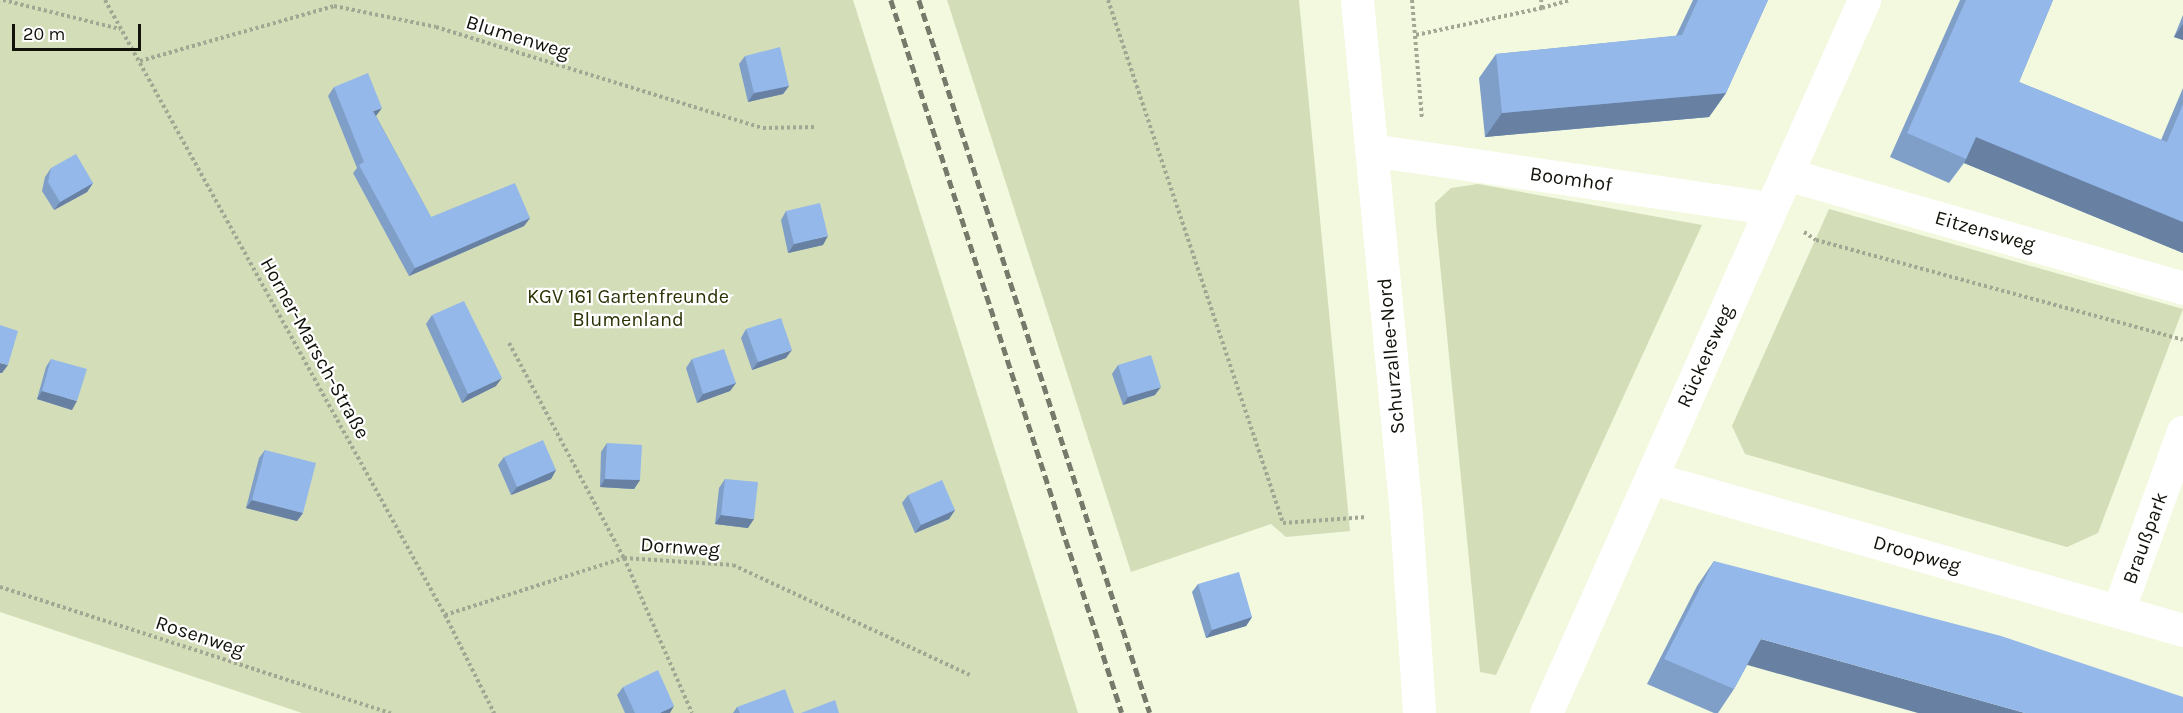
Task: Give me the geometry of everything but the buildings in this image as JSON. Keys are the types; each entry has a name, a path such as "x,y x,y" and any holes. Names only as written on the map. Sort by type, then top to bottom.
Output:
{"street":[{"name":"Schurzallee-Nord","path":"1357,0 1406,515 1419,713"},
{"name":"Rückersweg","path":"1546,713 1864,0"},
{"name":"Boomhof","path":"1371,150 1770,208"},
{"name":"Eitzensweg","path":"1786,174 2183,288"},
{"name":"Braußpark","path":"2118,611 2183,431"},
{"name":"Droopweg","path":"1651,478 2183,630"}],"path":[{"path":"3,0 120,29"},
{"name":"Horner-Marsch-Straße","path":"105,0 446,615 494,713"},
{"path":"1108,0 1283,523 1406,515"},
{"path":"1412,0 1425,158"},
{"path":"1541,0 1542,8"},
{"path":"1416,35 1570,0"},
{"name":"Blumenweg","path":"140,61 334,6 436,27 763,128 817,127"},
{"path":"1770,208 1816,240 2183,340"},
{"path":"509,344 624,558 692,713"},
{"name":"Dornweg","path":"446,615 624,558 733,565 970,675"},
{"name":"Rosenweg","path":"0,587 391,713"}],"green space":[{"name":"KGV 161 Gartenfreunde Blumenland","path":"0,0 853,0 1078,713 302,713 0,612"},
{"path":"947,0 1299,0 1350,531 1286,537 1271,524 1131,572"},
{"path":"1478,184 1702,225 1496,675 1480,672 1435,203 1451,188"},
{"path":"1829,209 2183,309 2098,533 2067,547 1745,454 1732,426"}],"railway":[{"path":"891,0 1122,713"},
{"path":"919,0 1150,713"}]}
